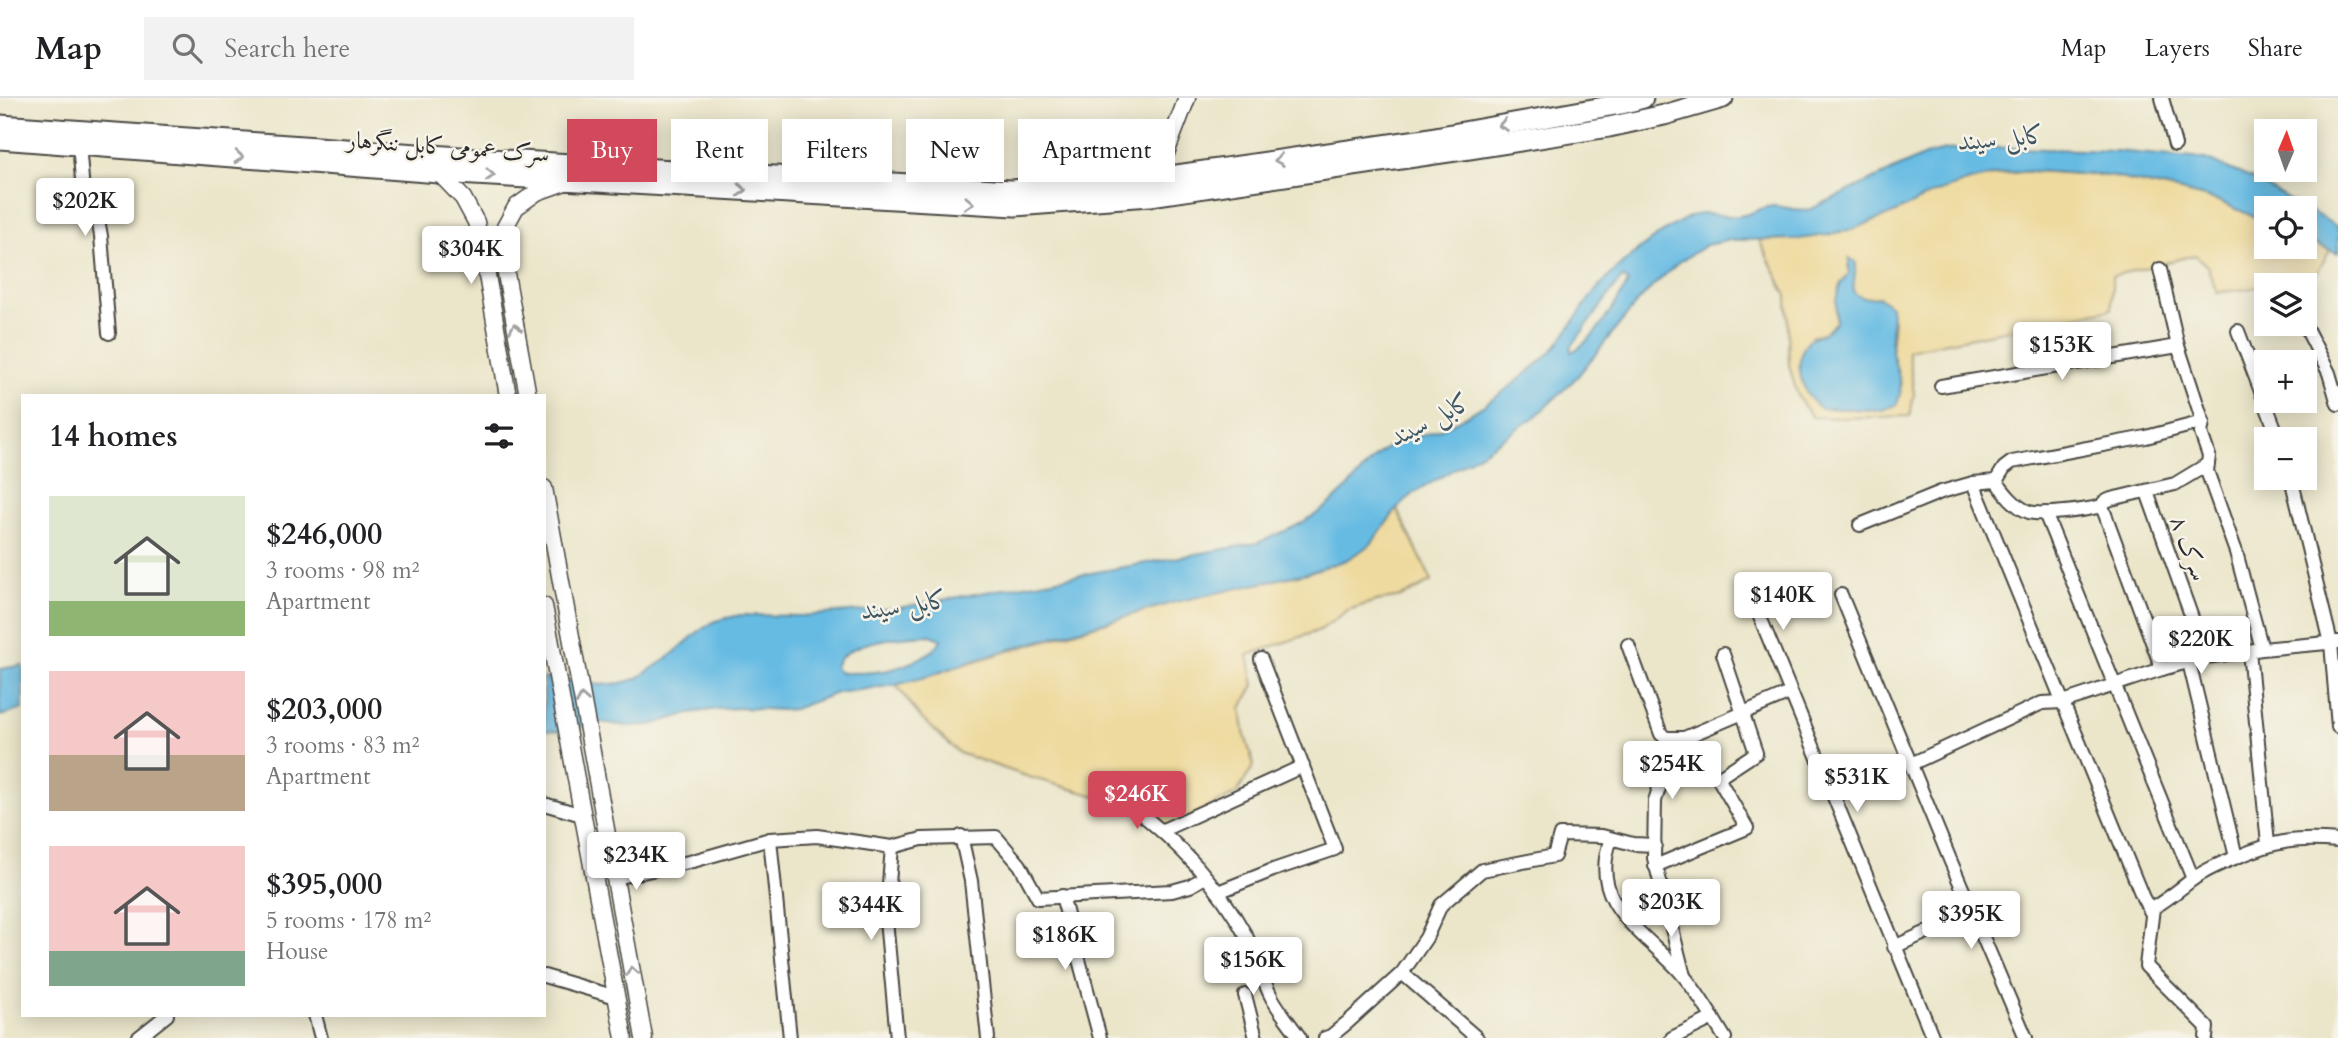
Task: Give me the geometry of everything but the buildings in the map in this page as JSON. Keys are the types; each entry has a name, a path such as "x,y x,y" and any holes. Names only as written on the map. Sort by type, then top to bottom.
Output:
{"highway":[{"name":"سرک عمومی کابل ننگرهار","path":"1153,187 1622,104 1643,98"},
{"name":"سرک عمومی کابل ننگرهار","path":"604,182 1015,206 1609,127 1723,98"},
{"path":"0,125 489,159 1011,190 1153,187"},
{"name":"سرک عمومی کابل ننگرهار","path":"0,139 439,173 567,180"}],"street":[{"path":"1153,187 1187,98"},
{"path":"2162,98 2175,145"},
{"path":"79,144 83,191 96,208 102,236 109,334"},
{"path":"439,173 463,198 476,222 508,394"},
{"path":"528,394 503,257 505,227 516,207 537,192 567,181"},
{"path":"2160,269 2178,346 2203,422 2201,432 2209,456 2207,471 2236,552 2256,650 2268,844"},
{"path":"2238,331 2274,427"},
{"path":"2310,336 2329,373 2338,404"},
{"path":"1941,386 2178,346"},
{"path":"1996,481 2004,468 2012,463 2158,435 2203,422"},
{"path":"1996,481 2006,495 2029,512 2068,512 2102,506 2111,499 2175,484 2208,464"},
{"path":"1860,525 1941,492 1973,483 1996,481"},
{"path":"1973,483 2143,898 2152,914"},
{"path":"2294,490 2334,642 2338,727"},
{"name":"سرک ۸","path":"2147,492 2206,657"},
{"path":"546,499 644,1038"},
{"path":"2102,506 2162,669"},
{"path":"2045,513 2193,879"},
{"path":"1746,583 1933,1038"},
{"path":"1841,595 2026,1038"},
{"path":"546,617 624,1038"},
{"path":"1911,764 2042,703 2063,702 2206,657 2334,642"},
{"path":"1628,645 1661,734 1666,738 1684,738 1790,693"},
{"path":"1655,866 1747,828 1718,779 1756,753 1723,654"},
{"path":"1218,892 1335,849 1261,659"},
{"path":"2189,662 2236,857"},
{"path":"1684,738 1655,801 1655,866 1684,976"},
{"path":"1163,830 1303,766"},
{"path":"546,805 582,815"},
{"path":"1131,806 1185,851 1218,892 1245,934 1272,999 1300,1038"},
{"path":"1325,1038 1348,1022 1402,973 1426,938 1441,905 1482,870 1554,856 1560,835 1602,836 1633,844 1655,845"},
{"path":"615,878 693,861 770,839 817,836 892,846 922,839 996,837 1020,865 1038,898 1172,891 1190,886 1205,877"},
{"path":"961,836 971,881 988,1038"},
{"path":"770,839 790,1038"},
{"path":"1611,839 1605,868 1606,884 1611,897 1624,916 1684,976 1726,1038"},
{"path":"2206,1038 2207,1027 2146,966 2153,908 2212,867 2268,844 2298,839 2338,841"},
{"path":"892,846 886,920 897,1038"},
{"path":"1062,897 1100,1038"},
{"path":"1894,947 1973,911"},
{"path":"1402,973 1477,1038"},
{"path":"546,977 616,997"},
{"path":"1245,996 1255,1038"},
{"path":"138,1038 164,1017"},
{"path":"316,1017 321,1038"},
{"path":"1672,1038 1713,1018"}],"sand":[{"path":"2035,171 2109,176 2186,192 2216,200 2254,217 2254,259 2317,259 2317,245 2330,250 2317,273 2254,273 2254,288 2217,293 2207,266 2195,255 2112,276 2112,309 1908,350 1914,394 1910,416 1812,417 1798,397 1789,365 1787,296 1759,240 1805,238 1862,226 1924,197 1984,178","holes":["1850,259 1856,262 1852,291 1861,297 1879,297 1894,320 1891,349 1901,384 1896,405 1882,410 1822,408 1811,337 1825,332 1836,322 1838,296 1849,273"]},
{"path":"1397,509 1432,581 1402,597 1376,601 1348,610 1320,630 1248,655 1254,685 1241,708 1244,732 1254,765 1237,793 1163,830 1131,806 1029,777 959,753 921,718 896,685 1175,602 1307,573 1370,545"}],"water":[{"path":"1976,147 2115,151 2205,159 2253,179 2254,182 2283,196 2254,196 2254,217 2216,200 2109,176 2035,171 2003,173 1934,193 1853,229 1799,239 1731,240 1706,245 1678,263 1652,287 1577,377 1536,416 1413,494 1397,509 1370,545 1346,560 1307,573 1175,602 896,685 837,693 794,709 718,709 690,713 651,725 627,726 601,722 561,731 546,730 546,678 601,685 636,679 715,621 740,615 801,616 898,608 1257,543 1303,522 1323,509 1379,454 1393,444 1452,424 1479,409 1517,381 1555,347 1592,295 1612,274 1636,252 1675,225 1700,214 1739,216 1775,206 1797,210 1811,209 1925,155","holes":["1625,278 1628,283 1588,340 1571,352 1571,347 1621,279","931,635 941,639 936,648 892,669 842,673 837,671 835,666 851,650 892,638"]},
{"path":"2317,215 2338,227 2338,253 2317,245"},
{"path":"1849,258 1856,262 1853,291 1862,297 1879,297 1891,306 1891,345 1900,391 1896,405 1882,410 1821,408 1803,386 1800,366 1804,348 1811,339 1824,333 1836,322 1836,300 1840,285 1849,273"},
{"path":"21,665 21,710 0,716 0,669"}],"water label":[{"name":"کابل سيند","path":"2002,138"},
{"name":"کابل سيند","path":"1431,419"},
{"name":"کابل سيند","path":"905,605"}]}
